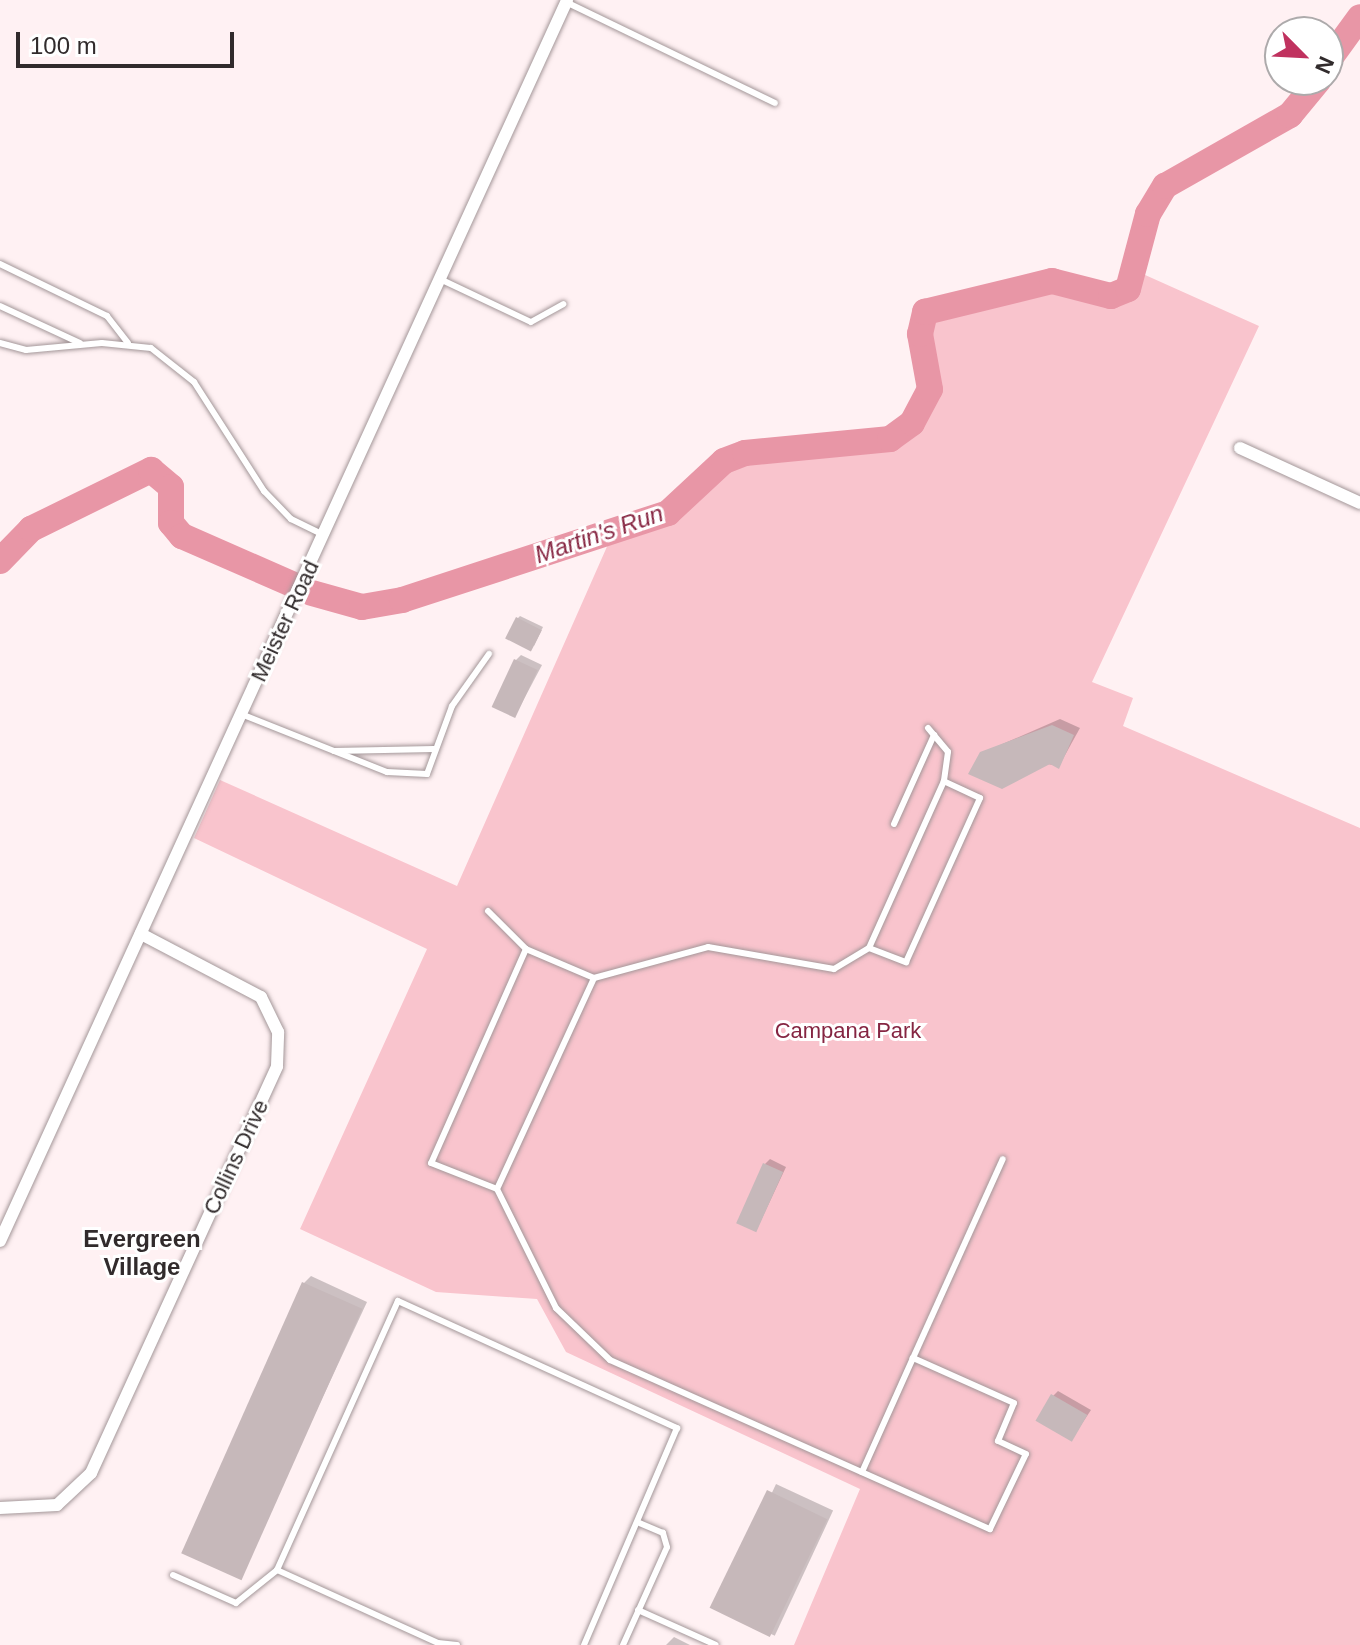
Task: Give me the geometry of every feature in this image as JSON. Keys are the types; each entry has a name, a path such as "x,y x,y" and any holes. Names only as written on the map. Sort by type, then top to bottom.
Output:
{"street":[{"name":"Meister Road","path":"0,1241 567,1"},
{"path":"1240,448 1360,503"},
{"name":"Collins Drive","path":"0,1508 57,1505 91,1473 277,1066 274,1020 251,987 141,934"}],"lane":[{"path":"567,1 775,103"},
{"path":"0,264 107,316 128,343"},
{"path":"442,280 531,322 563,304"},
{"path":"0,306 83,345"},
{"path":"0,343 26,350 128,343 151,348 194,382 264,491 291,519 325,535"},
{"path":"241,714 387,772 427,774 452,706 489,654"},
{"path":"488,911 526,949 594,978 708,947 834,969 869,948 944,781 948,752 928,728"},
{"path":"894,824 934,735"},
{"path":"334,751 434,749"},
{"path":"869,948 906,962 980,798 944,781"},
{"path":"526,949 431,1163 497,1189 556,1308 610,1360 990,1529 1026,1454 998,1441 1014,1403 913,1358"},
{"path":"497,1189 594,978"},
{"path":"862,1472 1003,1159"},
{"path":"173,1575 236,1603 277,1570 398,1301 668,1420 677,1442 584,1645"},
{"path":"623,1645 667,1547 663,1533 640,1523"},
{"path":"277,1570 438,1644 457,1645"},
{"path":"638,1610 716,1645"}],"green space":[{"name":"Campana Park","path":"1134,270 1259,326 1092,682 1133,698 1123,726 1360,828 1360,1645 794,1645 860,1489 566,1352 537,1299 436,1292 300,1229 427,949 194,838 220,780 457,886 613,533 668,513 724,461 745,453 890,439 925,406 928,360 920,334 934,305 1052,281 1111,296 1128,289"}],"building":[{"path":"516,617 542,630 531,652 505,638"},
{"path":"514,659 538,670 515,718 492,707"},
{"path":"1052,725 1074,735 1059,769 1050,764 1002,789 968,774 980,752"},
{"path":"763,1163 783,1172 756,1232 736,1223"},
{"path":"302,1282 362,1309 241,1580 181,1553"},
{"path":"1051,1394 1087,1415 1072,1442 1036,1421"},
{"path":"767,1490 827,1519 770,1637 710,1608"}],"waterway":[{"name":"Martin's Run","path":"1344,39 1360,17"},
{"name":"Martin's Run","path":"312,593 362,607 402,600 668,513 724,461 745,453 890,439 912,423 930,389 920,334 925,312 1052,281 1111,296 1128,289 1148,214 1165,186 1290,115 1306,96"},
{"name":"Martin's Run","path":"0,561 31,529 151,470 171,487 171,523 182,536 292,584"}],"district":[{"name":"Evergreen Village","path":"142,1253"}]}
